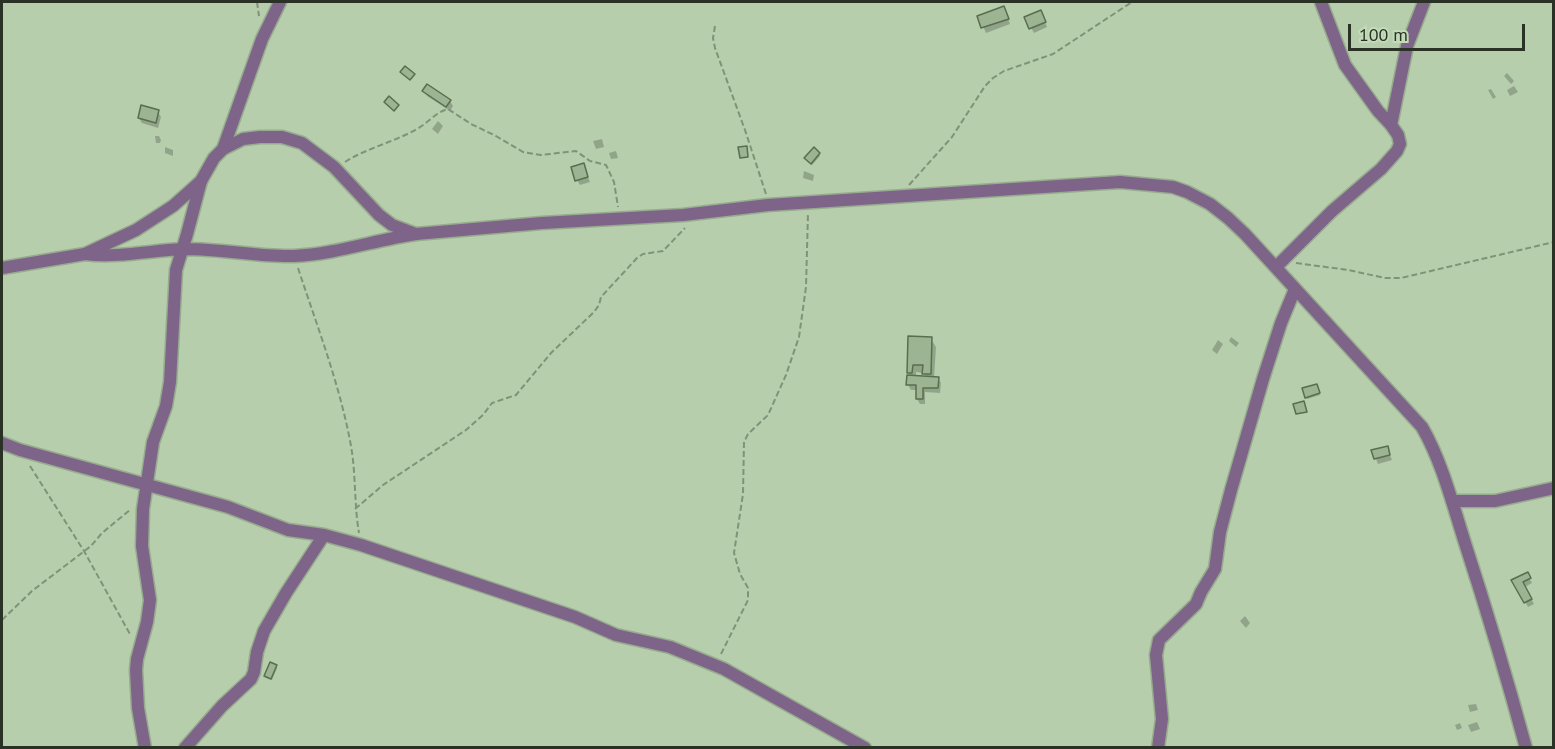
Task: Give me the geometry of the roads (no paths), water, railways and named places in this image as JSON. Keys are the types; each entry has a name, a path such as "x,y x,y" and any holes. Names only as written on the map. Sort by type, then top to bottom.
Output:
{"street":[{"path":"223,149 262,39 280,2"},
{"path":"1278,264 1332,211 1392,158 1400,144 1398,135 1345,65 1321,2"},
{"path":"1391,125 1407,46 1424,2"},
{"path":"144,747 137,701 136,670 150,600 142,546 145,498 153,442 166,406 170,382 176,270 201,181 214,158 223,149 243,139 282,136 302,143 335,169 379,215 392,225 416,234"},
{"path":"85,254 150,223 201,181"},
{"path":"2,268 85,254 145,253 183,249 294,256 348,248 383,238 416,234 694,214 768,205 899,196 1120,182 1158,184 1187,192 1210,204 1278,264 1295,289 1422,428 1436,454 1452,501 1526,747"},
{"path":"1158,747 1162,719 1156,656 1159,640 1196,604 1215,569 1220,532 1231,490 1263,379 1281,323 1295,289"},
{"path":"2,443 20,450 228,507 288,530 324,535 361,545 582,620 616,635 655,642 716,665 865,747"},
{"path":"1452,501 1495,501 1554,488"},
{"path":"185,747 222,706 251,679 255,672 257,652 264,631 286,592 324,535"}]}
